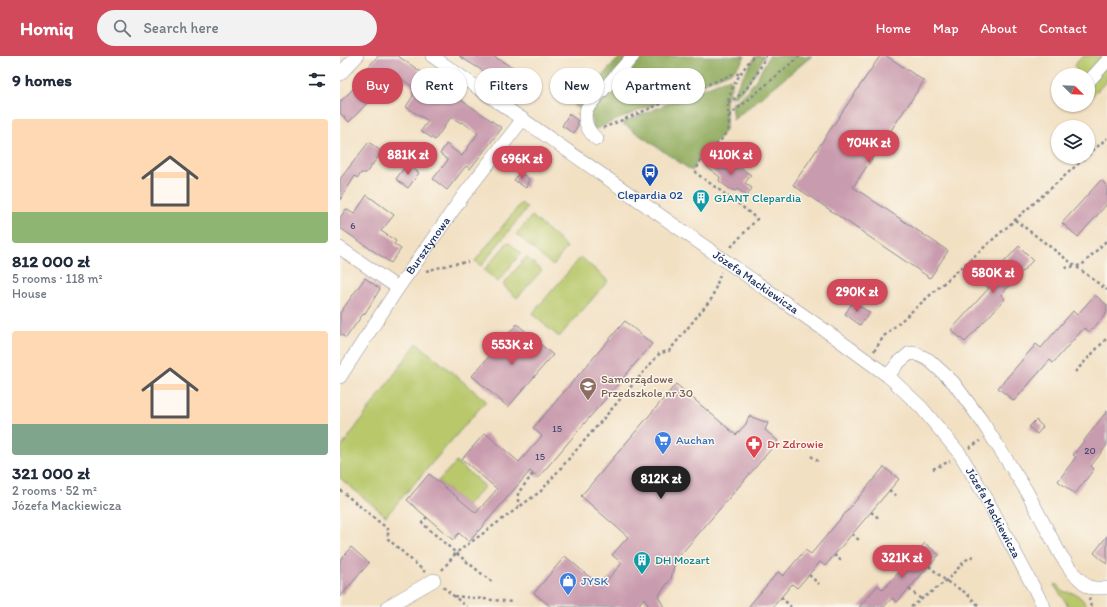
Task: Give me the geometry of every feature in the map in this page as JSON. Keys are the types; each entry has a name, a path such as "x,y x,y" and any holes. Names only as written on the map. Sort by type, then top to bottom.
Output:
{"street":[{"path":"340,74 357,56"},
{"name":"Józefa Mackiewicza","path":"432,56 868,360 888,376 921,407 960,454 984,494 1044,607"},
{"path":"594,136 585,115 587,108 633,56"},
{"path":"1095,74 1107,61"},
{"name":"Bursztynowa","path":"340,377 398,288 463,196 523,119"},
{"path":"340,248 398,288"},
{"path":"888,376 898,363 910,353 917,354 929,360 942,371 953,382 994,440 1026,490 1066,565 1080,581 1088,587 1107,588"},
{"path":"387,607 434,580"}],"path":[{"path":"750,56 751,60"},
{"path":"731,247 757,219 696,172 700,161 725,134 729,124 728,103 733,89 753,56"},
{"path":"728,103 739,96 748,87 766,56"},
{"path":"729,116 800,56"},
{"path":"594,136 624,118 732,74 742,74"},
{"path":"1095,149 1107,138"},
{"path":"868,360 884,336 1078,164"},
{"path":"1015,220 1107,290"},
{"path":"1065,268 1082,265 1107,240"},
{"path":"406,277 452,264 468,262"},
{"path":"434,580 456,553 541,491 660,352 669,351 712,298 723,268"},
{"path":"1075,372 1107,338"},
{"path":"976,444 980,441"},
{"path":"812,456 818,461"},
{"path":"933,469 944,464"},
{"path":"518,508 518,493 533,474"},
{"path":"340,490 389,530 387,538 466,607"},
{"path":"889,490 898,498"},
{"path":"871,512 880,519"},
{"path":"427,517 422,523 492,582"},
{"path":"852,534 860,541"},
{"path":"834,555 843,562"},
{"path":"911,607 946,580 966,560 973,556"},
{"path":"929,566 946,580 966,593 980,607"},
{"path":"809,575 818,584"},
{"path":"909,589 921,599"},
{"path":"453,596 513,602"},
{"path":"781,597 791,607"},
{"path":"1089,601 1091,607"}],"green space":[{"path":"621,56 629,56 619,68 612,68 612,76 604,85 604,74"},
{"path":"638,56 745,56 741,63 733,71 705,83 705,68 628,68"},
{"path":"756,56 764,56 755,74 742,90 731,98 741,79"},
{"path":"769,56 812,56 733,120 731,104 744,95 749,89 758,77"},
{"path":"1083,56 1107,56 1107,81 1095,93 1095,68 1076,68 1074,65"},
{"path":"727,79 730,79 733,82 726,101 726,128 721,136 699,158 692,171 622,123 667,104 705,104 705,88"},
{"path":"612,87 612,104 655,104 593,130 590,113 598,104 604,104 604,96"},
{"path":"575,104 588,104 583,110 573,106"},
{"path":"521,203 527,208 481,266 475,261"},
{"path":"532,216 567,247 553,266 516,234"},
{"path":"508,242 521,253 498,282 484,270"},
{"path":"526,257 542,270 517,298 503,285"},
{"path":"581,257 608,281 559,337 532,314"},
{"path":"417,343 486,401 386,516 340,478 340,449"},
{"path":"456,462 485,486 467,506 438,481"},
{"path":"1056,584 1064,592 1072,593 1078,596 1083,600 1087,607 1069,607 1054,585"}],"building":[{"path":"378,56 398,56 415,68 411,68 411,86 403,80 403,68 367,68"},
{"path":"459,56 493,56 513,68 478,68"},
{"path":"880,56 887,56 924,81 853,187 948,251 930,278 793,185"},
{"path":"352,90 352,104 366,104 349,122 340,113 340,102"},
{"path":"411,99 411,104 467,104 502,128 470,169 466,166 447,190 433,179 448,160 440,154 446,144 462,156 478,133 462,122 461,123 451,117 435,140 421,131 428,121 406,107"},
{"path":"569,114 577,120 578,125 574,133 562,126"},
{"path":"369,142 382,152 366,173 361,173 358,178 355,176 340,200 340,179"},
{"path":"725,158 751,175 745,183 752,188 747,196 737,189 736,191 730,189 719,181 720,177 707,167 712,159 720,165"},
{"path":"407,164 419,173 408,188 396,179"},
{"path":"520,172 529,179 526,188 514,180"},
{"path":"1101,180 1107,186 1107,204 1078,237 1062,223"},
{"path":"367,195 394,215 381,231 396,241 394,244 401,249 391,263 340,228 340,218 346,209 354,214"},
{"path":"1019,246 1033,260 1001,295 1005,299 965,342 951,330 989,288 984,284"},
{"path":"365,278 380,289 364,315 363,314 346,338 340,334 340,313"},
{"path":"1095,295 1107,305 1107,313 1090,332 1084,328 1053,363 1050,360 1014,401 998,388 1036,344 1041,348 1073,311 1077,315"},
{"path":"853,302 870,313 860,325 845,314"},
{"path":"625,321 652,344 538,478 530,471 469,542 459,533 453,540 407,500 429,474 476,513 497,489 462,459 485,433 519,462 542,436 533,428"},
{"path":"517,324 553,355 508,407 472,376"},
{"name":"DH Mozart","path":"676,384 736,435 746,424 749,416 768,423 765,430 778,441 675,561 671,579 658,596 664,607 649,607 644,598 637,607 551,607 534,593 565,556 601,587 622,563 612,555 628,537 581,496"},
{"path":"1107,411 1107,445 1091,466 1094,469 1075,494 1058,481 1076,457 1073,455"},
{"path":"1036,420 1043,427 1037,434 1029,427"},
{"path":"884,467 899,479 825,566 820,562 797,588 792,584 773,607 748,607 778,572 783,576 805,550 811,554"},
{"path":"1107,536 1107,564 1094,553"},
{"path":"925,543 939,555 897,602 892,598 884,607 859,607 878,585 883,590"},
{"path":"351,547 369,563 340,597 340,560"}],"place":[{"name":"Clepardia 02","path":"650,187"},
{"name":"GIANT Clepardia","path":"701,213"},
{"name":"Samorządowe Przedszkole nr 30","path":"588,401"},
{"name":"Auchan","path":"663,455"},
{"name":"Dr Zdrowie","path":"754,459"},
{"name":"DH Mozart","path":"642,575"},
{"name":"JYSK","path":"568,596"}]}
